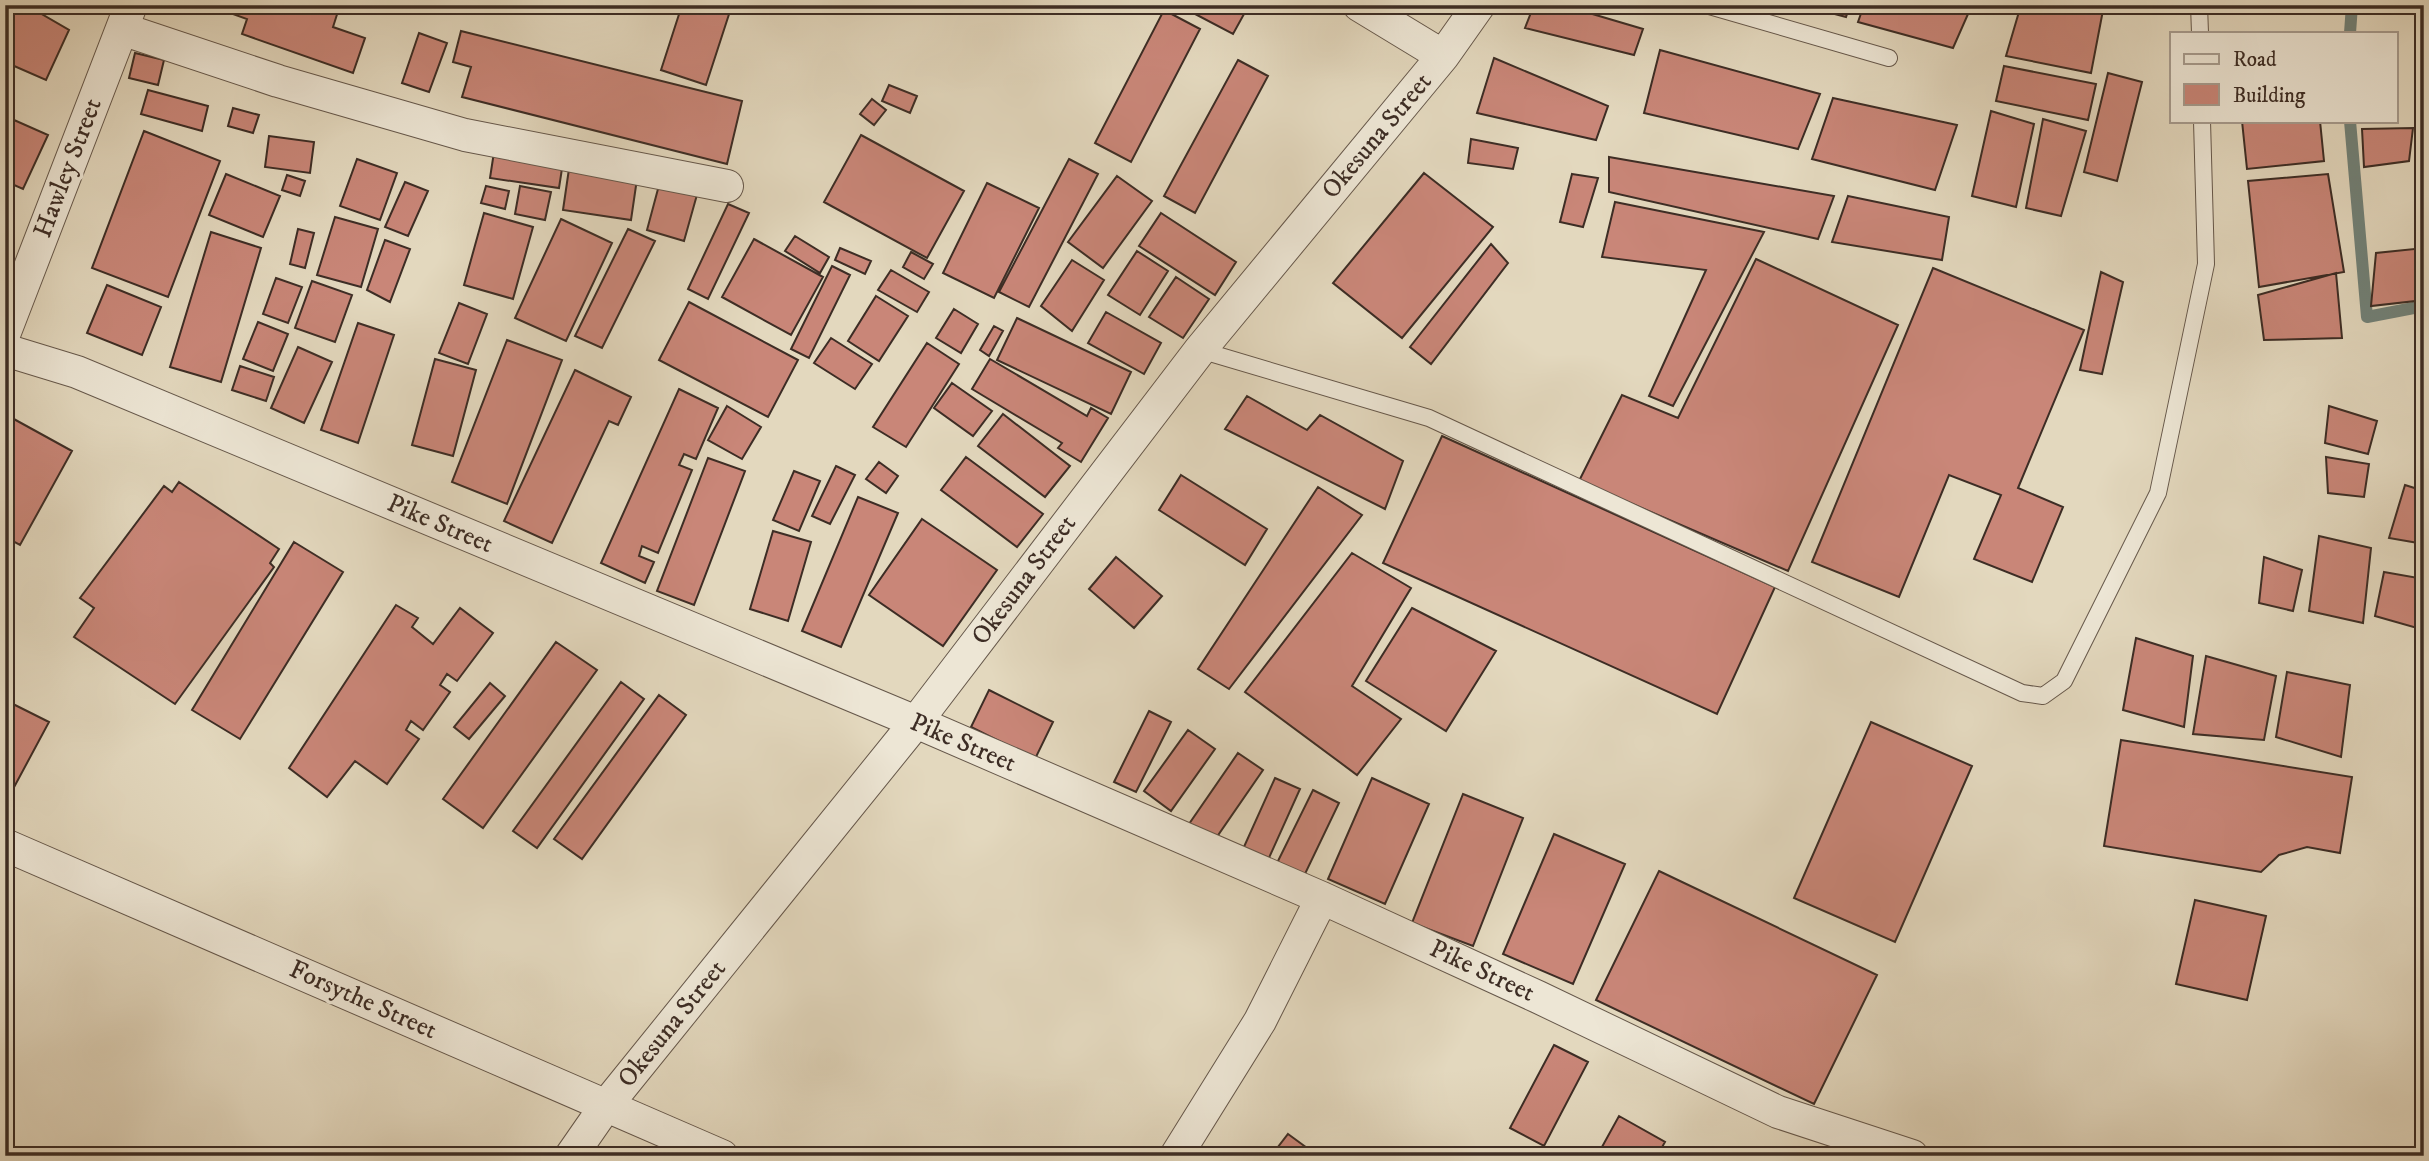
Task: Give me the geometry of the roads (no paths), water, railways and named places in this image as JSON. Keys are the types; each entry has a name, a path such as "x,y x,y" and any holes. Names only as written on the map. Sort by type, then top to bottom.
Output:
{"street":[{"path":"1359,5 1443,56"},
{"name":"Okesuna Street","path":"571,1156 605,1107 916,722 1200,350 1443,56 1479,5"},
{"path":"127,17 278,81 465,135 727,186"},
{"name":"Hawley Street","path":"5,332 127,17"},
{"name":"Pike Street","path":"5,350 77,372 916,722 1322,898 1538,997 1777,1112 1912,1156"},
{"name":"Forsythe Street","path":"5,845 722,1156"},
{"path":"1176,1156 1260,1021 1322,898"}],"lane":[{"path":"1706,5 1889,58"},
{"path":"2199,5 2200,32"},
{"path":"1200,350 1429,418 2022,693 2043,696 2064,681 2158,494 2206,264 2202,122"}],"waterway":[{"path":"2350,32 2352,5"},
{"path":"2350,122 2367,317 2424,306"}]}
